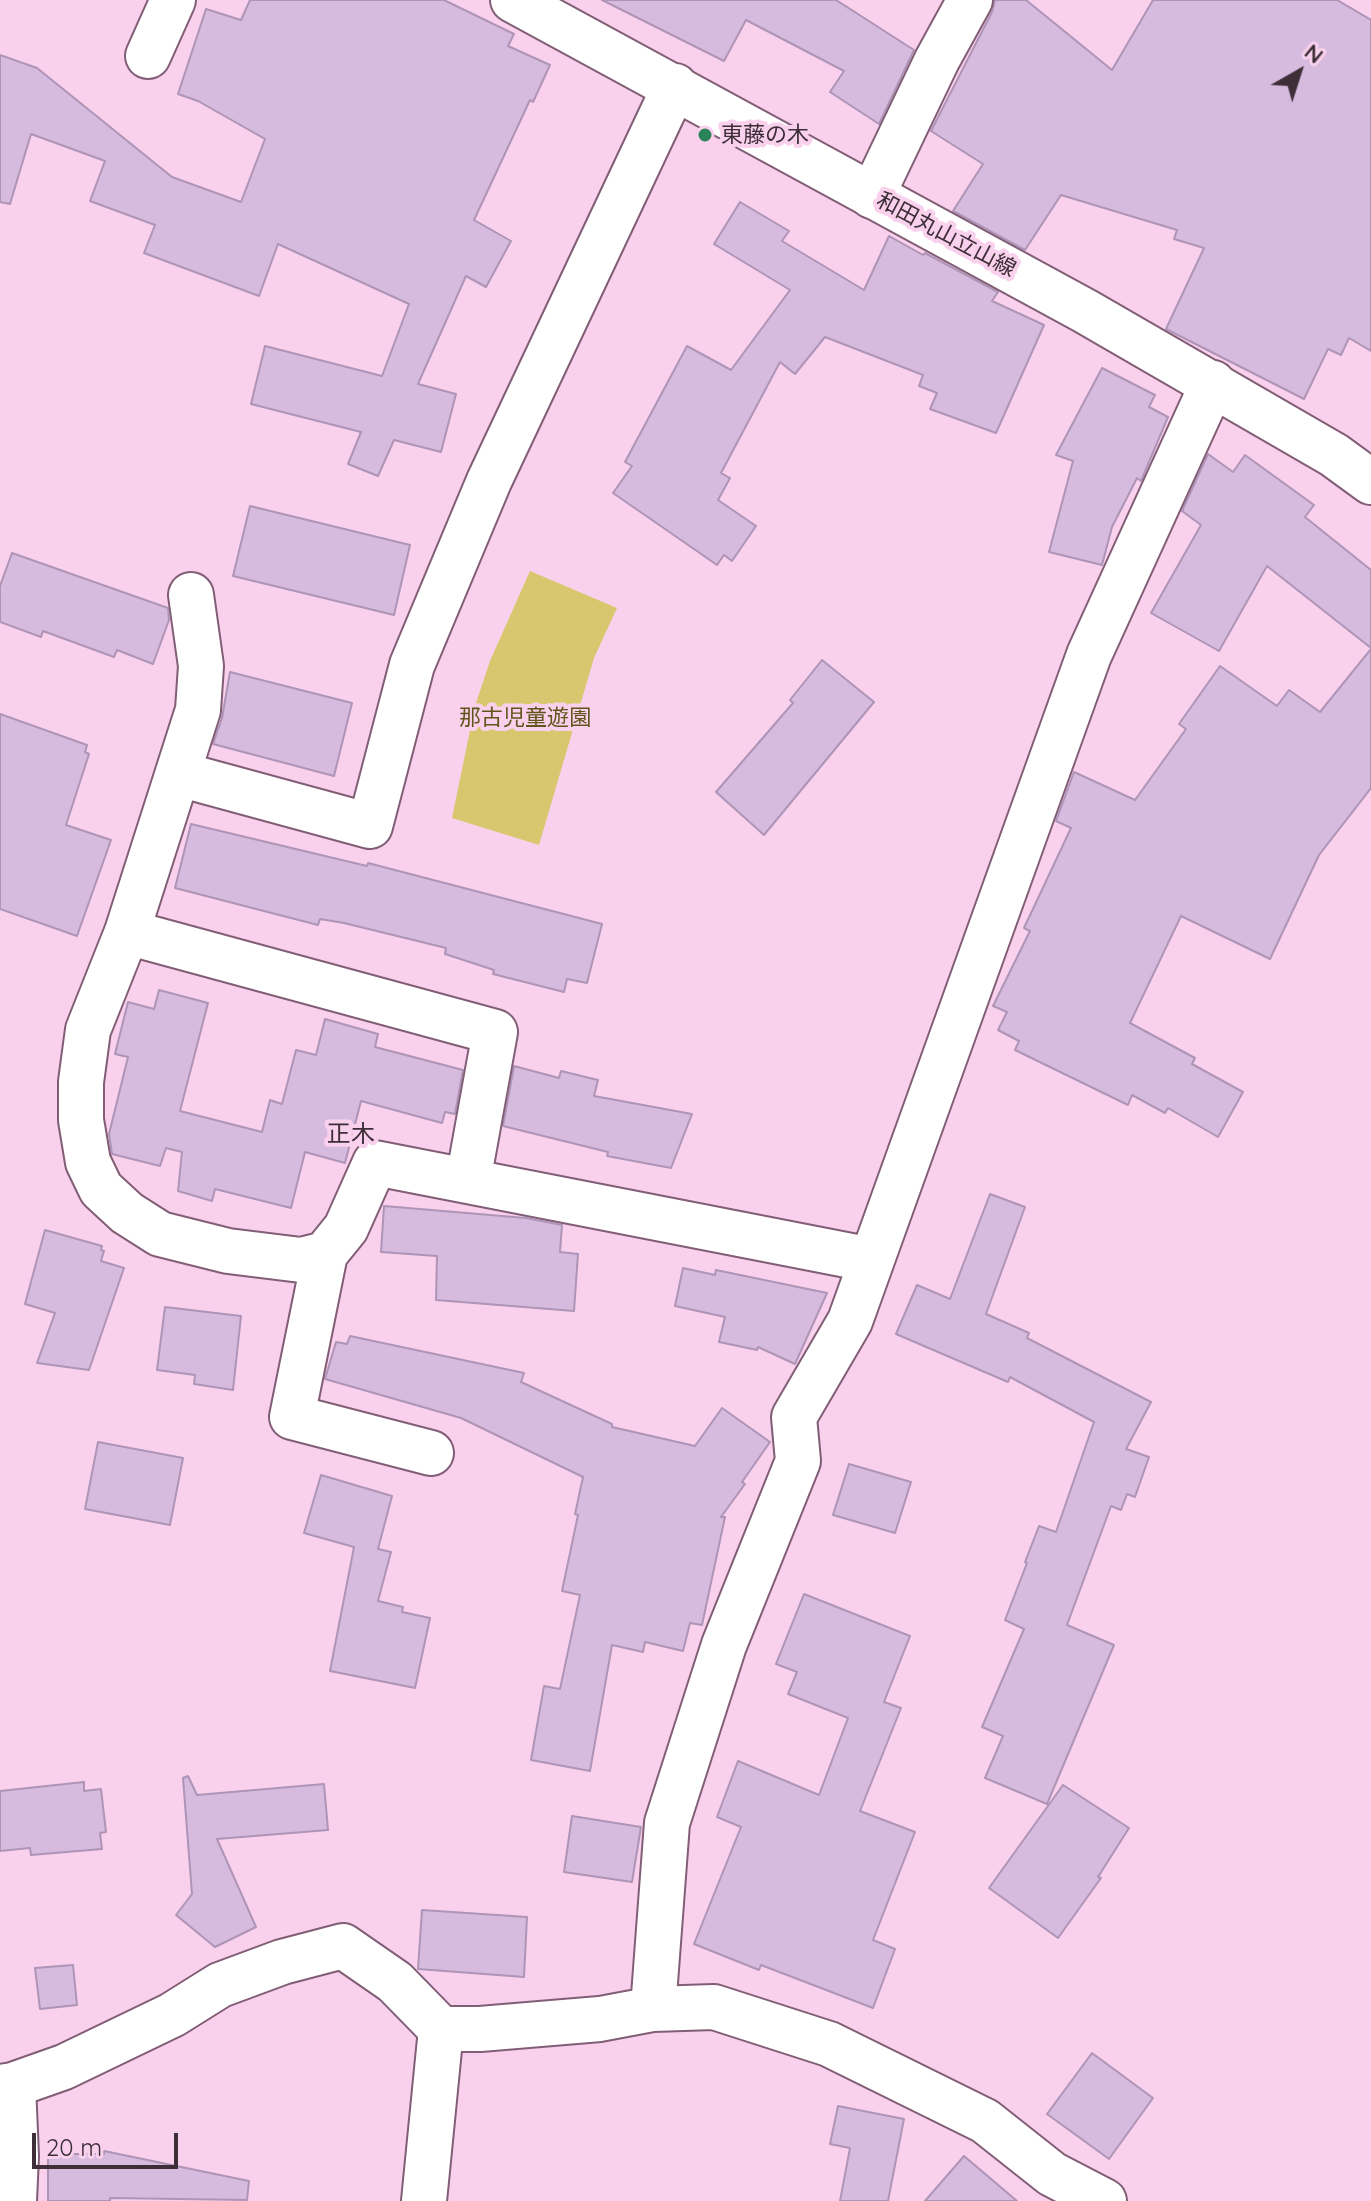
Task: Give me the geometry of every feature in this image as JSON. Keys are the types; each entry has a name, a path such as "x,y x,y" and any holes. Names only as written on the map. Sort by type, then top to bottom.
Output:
{"street":[{"path":"148,56 173,0"},
{"name":"和田丸山立山線","path":"513,0 1213,383 1334,455 1371,482"},
{"path":"872,196 937,60 970,0"},
{"path":"179,774 370,826 412,665 489,481 675,86"},
{"path":"653,2009 667,1823 724,1645 798,1461 794,1417 850,1321 1089,655 1213,383"},
{"path":"191,595 201,666 198,710 127,932 88,1030 81,1082 81,1120 88,1162 101,1189 127,1213 160,1234 242,1253 301,1260 325,1254"},
{"path":"127,932 495,1032 468,1181"},
{"path":"431,1453 292,1417 325,1254 346,1228 375,1163 872,1260"},
{"path":"14,2201 16,2156 7,2086 64,2067 172,2015 220,1985 282,1962 343,1946 395,1982 441,2029 480,2029 600,2019 653,2009 714,2007 829,2044 985,2121 1040,2188 1104,2201"},
{"path":"424,2201 441,2029"}],"green space":[{"name":"那古児童遊園","path":"530,571 617,608 594,658 539,845 452,818 475,706 490,661"}],"building":[{"path":"250,0 444,0 514,34 508,46 550,65 533,102 530,100 474,220 511,241 486,287 466,276 418,384 456,394 441,452 394,440 378,476 348,464 361,432 251,404 265,346 382,376 409,304 278,244 259,296 144,253 155,225 90,201 105,161 31,134 10,204 0,202 0,55 37,68 172,177 241,202 265,139 198,101 178,94 206,9 241,20"},
{"path":"602,0 836,0 914,50 879,124 830,92 844,71 746,20 724,61"},
{"path":"995,0 1026,0 1112,70 1153,0 1337,0 1371,20 1371,351 1349,338 1341,355 1328,349 1304,399 1166,329 1204,248 1174,239 1177,230 1061,195 1025,250 953,211 983,164 931,131 992,12"},
{"path":"740,202 789,231 782,241 864,290 889,236 998,292 992,301 1044,325 996,433 930,409 937,393 919,386 923,375 825,337 795,374 780,362 721,473 730,478 718,500 756,526 732,561 724,555 717,565 613,493 632,466 625,462 687,346 731,370 790,290 714,244"},
{"path":"1102,368 1155,395 1149,407 1168,417 1141,481 1137,478 1112,527 1102,565 1049,552 1073,461 1056,455"},
{"path":"1208,454 1233,472 1245,455 1314,505 1305,517 1371,570 1371,648 1267,566 1219,651 1151,613 1201,525 1182,511"},
{"path":"250,506 410,545 394,615 233,576"},
{"path":"12,553 168,608 169,620 153,664 117,650 114,657 43,631 41,637 0,622 0,586"},
{"path":"1371,649 1371,788 1319,855 1270,959 1181,916 1130,1023 1195,1058 1192,1064 1243,1092 1218,1137 1168,1108 1165,1113 1132,1095 1128,1105 1015,1050 1019,1041 998,1030 1007,1012 993,1006 1030,931 1024,928 1071,828 1056,821 1074,772 1135,800 1186,729 1179,724 1220,666 1277,706 1289,690 1320,712"},
{"path":"822,660 874,702 764,835 716,792 793,703 790,700"},
{"path":"230,672 352,703 334,776 213,744 222,718"},
{"path":"0,714 87,745 85,752 89,754 66,825 111,840 77,936 0,909"},
{"path":"191,824 367,866 368,863 602,924 587,983 567,979 564,992 493,974 494,970 445,954 446,948 344,923 320,919 318,925 175,888"},
{"path":"159,990 208,1003 180,1111 262,1132 270,1100 282,1104 296,1050 316,1055 325,1019 378,1034 375,1047 463,1070 455,1114 445,1112 442,1123 361,1101 345,1163 305,1152 291,1208 215,1189 212,1201 178,1191 182,1152 166,1148 160,1166 112,1154 109,1134 128,1057 115,1054 128,1002 154,1009"},
{"path":"514,1066 559,1078 561,1071 598,1080 594,1096 692,1114 671,1168 607,1156 608,1152 503,1126"},
{"path":"990,1194 1025,1207 986,1314 1029,1333 1027,1338 1151,1402 1126,1449 1149,1457 1135,1497 1127,1494 1121,1510 1111,1506 1067,1625 1114,1645 1047,1804 985,1778 1003,1736 982,1727 1024,1629 1005,1620 1025,1562 1039,1526 1056,1532 1094,1422 1010,1377 1008,1382 896,1334 917,1285 950,1299"},
{"path":"384,1206 526,1218 562,1225 560,1252 578,1254 574,1311 436,1300 437,1256 381,1252"},
{"path":"45,1230 102,1246 101,1261 124,1268 89,1370 37,1363 55,1313 25,1304"},
{"path":"683,1268 715,1275 716,1270 827,1293 795,1364 758,1347 757,1350 719,1342 725,1317 675,1306"},
{"path":"165,1307 241,1316 233,1390 194,1384 195,1375 157,1370"},
{"path":"350,1336 524,1373 521,1382 612,1424 612,1427 695,1446 722,1408 770,1442 721,1517 725,1517 702,1625 690,1623 683,1651 645,1642 643,1652 612,1645 590,1771 531,1760 544,1686 560,1689 580,1595 562,1591 583,1477 461,1418 325,1379 336,1342 347,1344"},
{"path":"98,1442 183,1458 170,1525 85,1509"},
{"path":"849,1464 911,1482 895,1533 833,1515"},
{"path":"321,1475 392,1496 378,1549 391,1552 378,1601 403,1607 402,1612 430,1618 415,1688 330,1671 354,1547 304,1533"},
{"path":"804,1594 910,1636 884,1702 901,1708 860,1811 915,1832 873,1940 895,1949 873,2008 761,1965 759,1970 694,1944 741,1827 717,1817 738,1761 819,1795 848,1718 788,1694 797,1672 776,1664"},
{"path":"188,1776 197,1795 324,1784 328,1830 217,1839 256,1927 215,1947 176,1915 192,1894 183,1778"},
{"path":"84,1782 84,1791 101,1789 106,1832 100,1833 102,1849 31,1855 30,1848 0,1851 0,1791"},
{"path":"1063,1785 1129,1828 1098,1877 1101,1878 1058,1938 989,1888"},
{"path":"572,1816 641,1827 632,1882 564,1872"},
{"path":"422,1910 527,1917 524,1977 418,1969"},
{"path":"73,1965 77,2005 40,2009 35,1968"},
{"path":"1092,2053 1153,2098 1109,2159 1047,2114"},
{"path":"838,2106 904,2119 888,2201 840,2201 850,2148 830,2144"},
{"path":"104,2151 249,2181 247,2200 110,2198 110,2201 48,2201 48,2154 104,2154"},
{"path":"964,2156 1017,2201 925,2201"}],"place":[{"name":"東藤の木","path":"705,135"}],"district":[{"name":"正木","path":"351,1135"}]}
